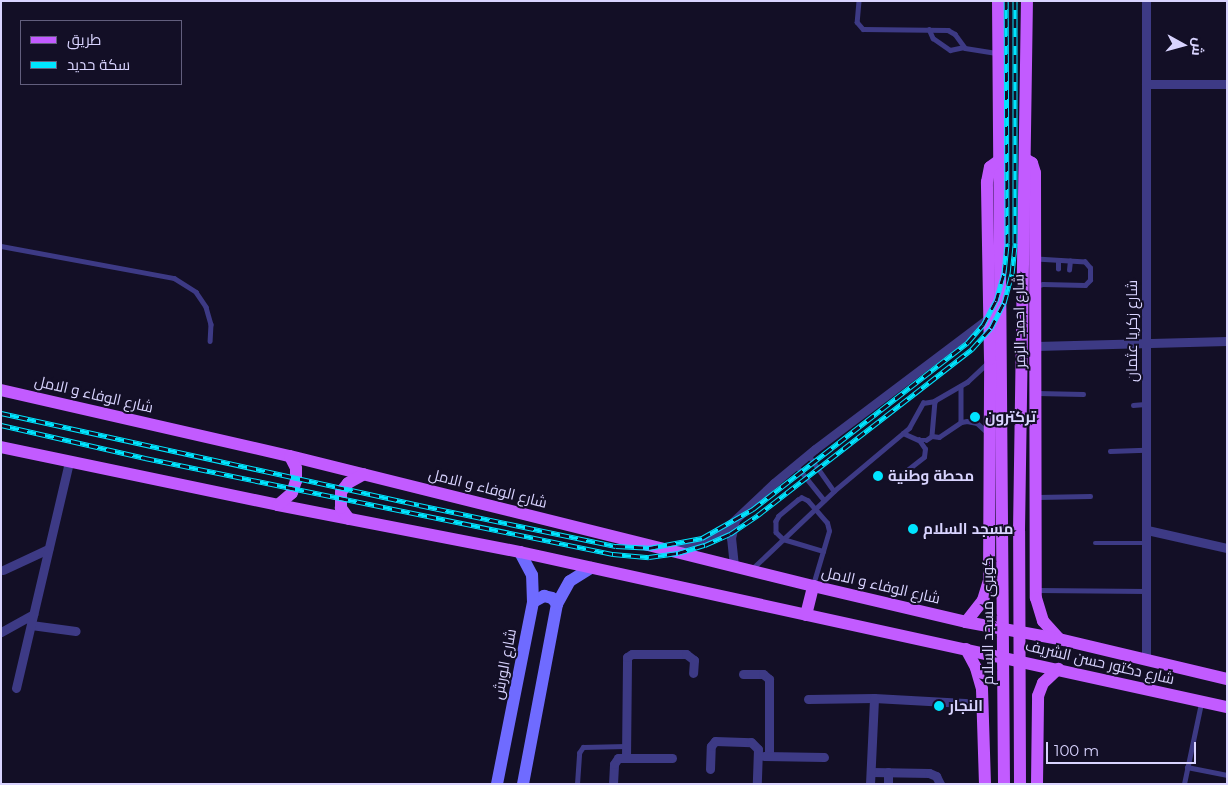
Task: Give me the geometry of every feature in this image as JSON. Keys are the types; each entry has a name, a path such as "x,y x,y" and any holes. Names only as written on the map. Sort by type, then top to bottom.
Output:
{"main road":[{"path":"998,1 1001,159"},
{"path":"1024,159 1027,1"},
{"name":"شارع احمد الزمر","path":"966,622 983,600 989,580 988,434 990,359 987,174 994,162 1001,159"},
{"name":"كوبرى مسجد السلام","path":"1001,159 1004,784"},
{"name":"شارع احمد الزمر","path":"1024,159 1032,163 1035,170 1036,590 1040,614 1048,628 1059,639"},
{"name":"كوبرى مسجد السلام","path":"1020,784 1019,531 1024,159"},
{"name":"شارع الوفاء و الامل","path":"1,390 290,456 813,586 966,622"},
{"path":"1,447 278,505 520,552 966,650 976,668 983,704 985,784"},
{"path":"278,505 288,498 296,481 296,468 290,456"},
{"path":"349,519 341,508 341,492 348,483 364,474"},
{"path":"989,580 998,594 1009,599 1026,597 1036,590"},
{"path":"806,614 813,586"},
{"name":"شارع دكتور حسن الشريف","path":"966,622 1059,639 1227,679"},
{"name":"شارع دكتور حسن الشريف","path":"966,650 1227,707"},
{"path":"1037,784 1037,714 1040,689 1058,669"},
{"path":"983,704 1002,696 1016,697 1028,704 1037,714"}],"street":[{"name":"شارع زكريا عثمان","path":"1146,1 1146,660"},
{"path":"1146,84 1227,84"},
{"path":"665,548 707,541 722,532 808,454 989,318"},
{"path":"1036,346 1227,341"},
{"path":"16,688 69,462"},
{"path":"734,566 731,538 736,518"},
{"path":"1147,530 1227,548"},
{"path":"3,570 48,549"},
{"name":"شارع الورش","path":"497,784 533,602 532,576 520,552"},
{"path":"523,784 557,604 562,592 570,581 592,568"},
{"path":"533,602 544,596 552,598 557,604"},
{"path":"1,632 33,614"},
{"path":"31,625 76,631"},
{"path":"626,758 627,657 632,654 686,654 694,660 693,673"},
{"path":"743,674 763,674 768,677 770,682 769,756"},
{"path":"808,699 874,698 983,704"},
{"path":"870,784 874,698"},
{"path":"710,769 711,746 717,740 753,743 757,747 758,756 757,784"},
{"path":"758,756 824,757"},
{"path":"613,784 615,762 618,758 672,758"},
{"path":"872,772 929,773 936,776 940,784"},
{"path":"888,772 888,784"}],"lane":[{"path":"859,1 857,22 863,29 929,29 952,32 964,47"},
{"path":"929,29 932,38 950,50 964,47 999,53"},
{"path":"1,246 174,278 196,292 206,307 211,324 210,342"},
{"path":"1034,257 1043,261 1070,261 1087,264 1090,280 1085,285 1058,282 1035,287"},
{"path":"1058,261 1058,269"},
{"path":"1070,261 1070,270"},
{"path":"751,570 824,500 903,433 912,424 920,406 926,402 934,401 961,386 978,374 990,359"},
{"path":"961,386 962,422"},
{"path":"1037,393 1083,394"},
{"path":"932,436 934,401"},
{"path":"1133,405 1147,404"},
{"path":"903,433 919,440 926,440 932,436 939,437 962,422 977,423 988,434"},
{"path":"896,478 924,457 925,448 919,440"},
{"path":"1110,451 1147,450"},
{"path":"808,454 834,491"},
{"path":"796,465 824,500"},
{"path":"1036,497 1090,496"},
{"path":"813,586 829,531 815,509 806,499 802,498 778,516 776,532 783,539 822,551"},
{"path":"1095,544 1147,543"},
{"path":"1036,590 1147,591"},
{"path":"1184,784 1201,701"},
{"path":"577,784 579,753 583,747 626,746"},
{"path":"1187,767 1227,775"}],"railway":[{"path":"1,413 419,505 616,546 649,548 702,538 753,509 968,342 983,325 996,301 1004,273 1007,243 1006,1"},
{"path":"1,425 145,458 613,554 649,557 678,553 705,545 730,534 758,515 972,349 991,328 1004,303 1012,274 1015,243 1015,1"}],"place":[{"name":"تركترون","path":"975,417"},
{"name":"محطة وطنية","path":"878,476"},
{"name":"مسجد السلام","path":"913,529"},
{"name":"النجار","path":"939,706"}]}
